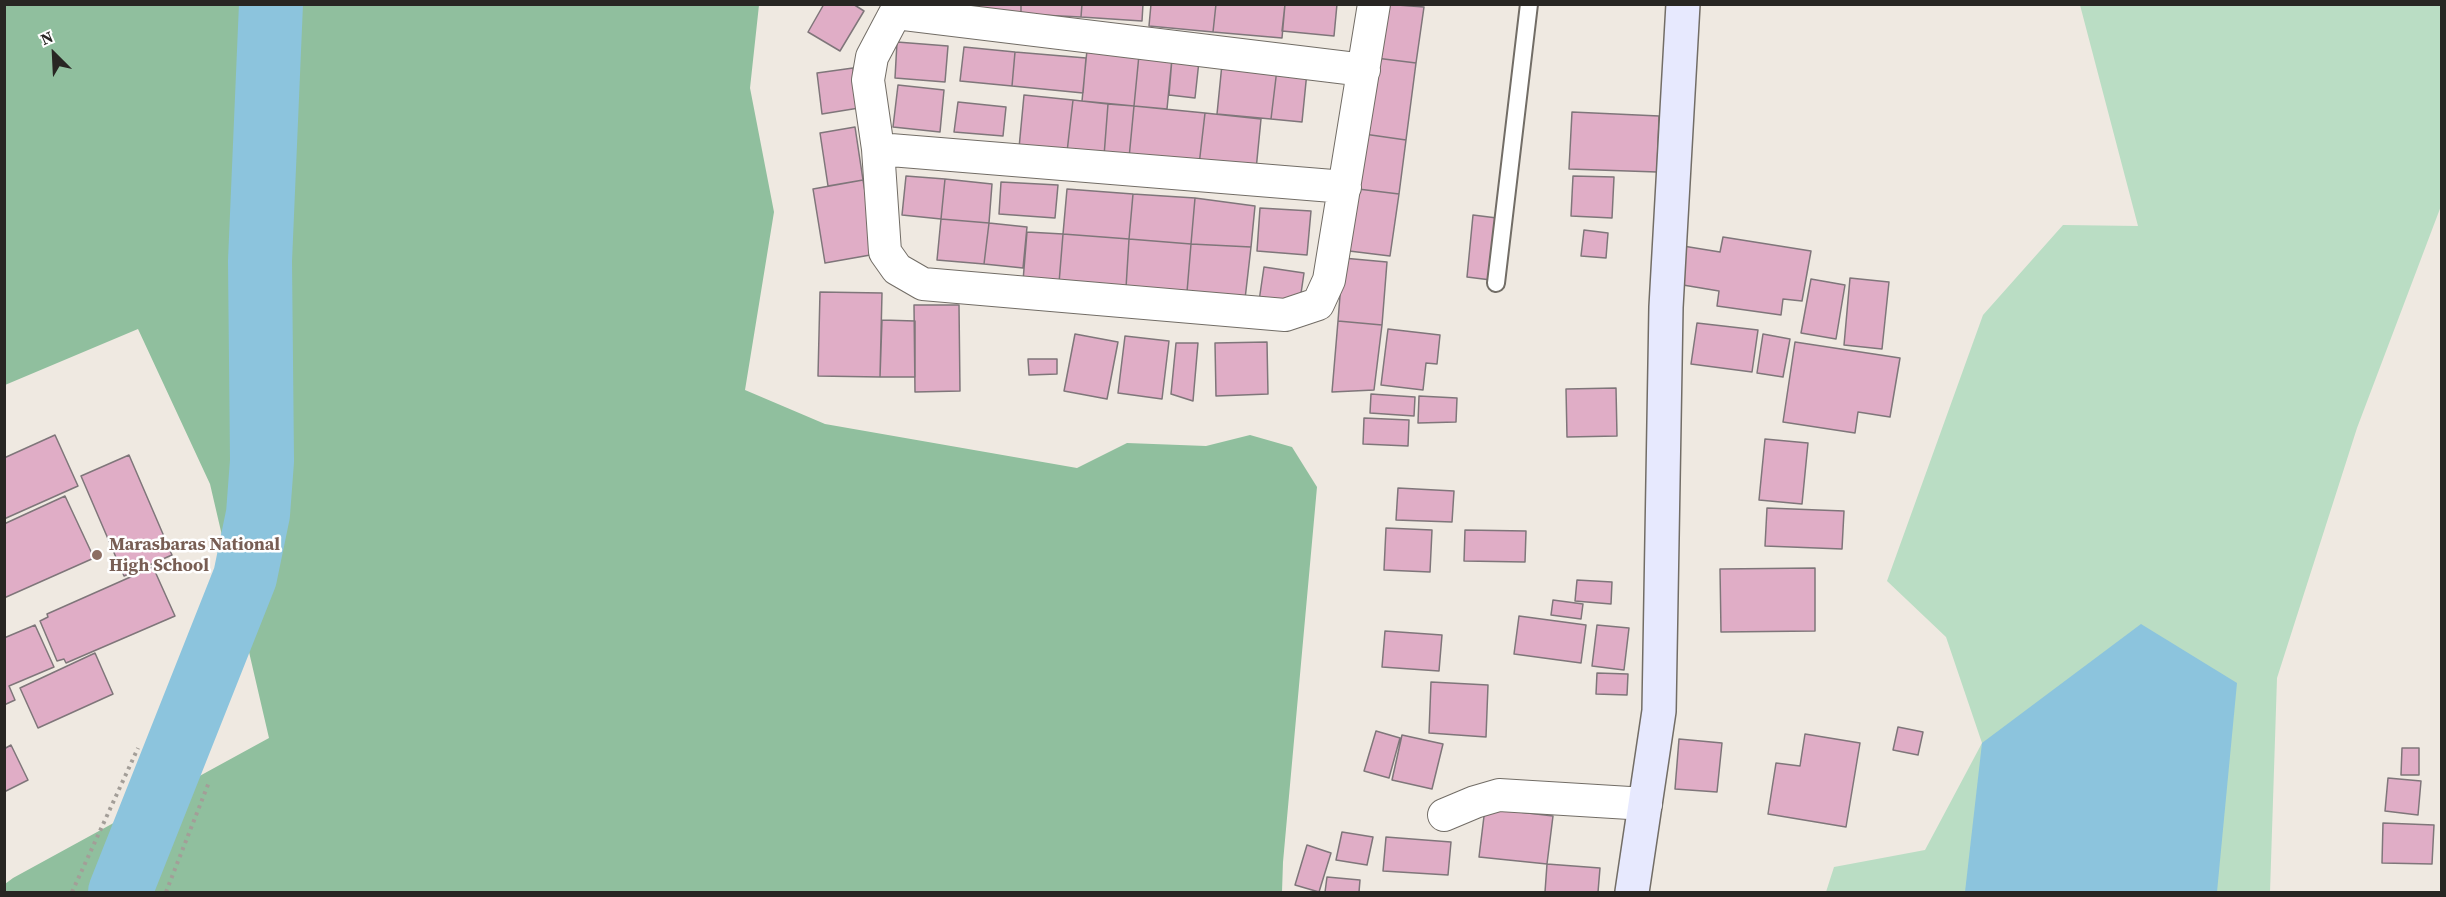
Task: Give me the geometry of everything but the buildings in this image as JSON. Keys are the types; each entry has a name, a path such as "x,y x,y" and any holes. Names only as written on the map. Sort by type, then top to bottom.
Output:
{"street":[{"path":"1364,70 898,9 872,57 868,80 878,149 885,252 897,269 923,284 1285,315 1318,304 1329,280 1345,187 1364,70 1374,4"},
{"path":"1632,892 1659,711 1666,307 1683,4"},
{"path":"878,149 1345,187"},
{"path":"1444,815 1499,795 1646,804"}],"lane":[{"path":"1496,283 1529,4"}],"path":[{"path":"72,892 138,748"},
{"path":"166,892 209,782"}],"green space":[{"path":"5,4 759,5 750,88 774,212 745,390 825,424 1077,468 1127,443 1206,446 1250,435 1292,447 1317,487 1282,892 5,892 5,884 13,878 269,738 210,484 138,329 5,385"},
{"path":"2080,5 2441,5 2441,206 2357,428 2277,678 2270,892 1826,892 1834,867 1925,850 1982,743 1946,637 1887,581 1983,315 2063,225 2138,226"}],"water":[{"path":"2141,624 2237,683 2217,892 1965,892 1982,743"}],"waterway":[{"path":"120,892 245,577 258,514 262,461 260,261 271,4"}],"place":[{"name":"Marasbaras National High School","path":"97,555"}]}
